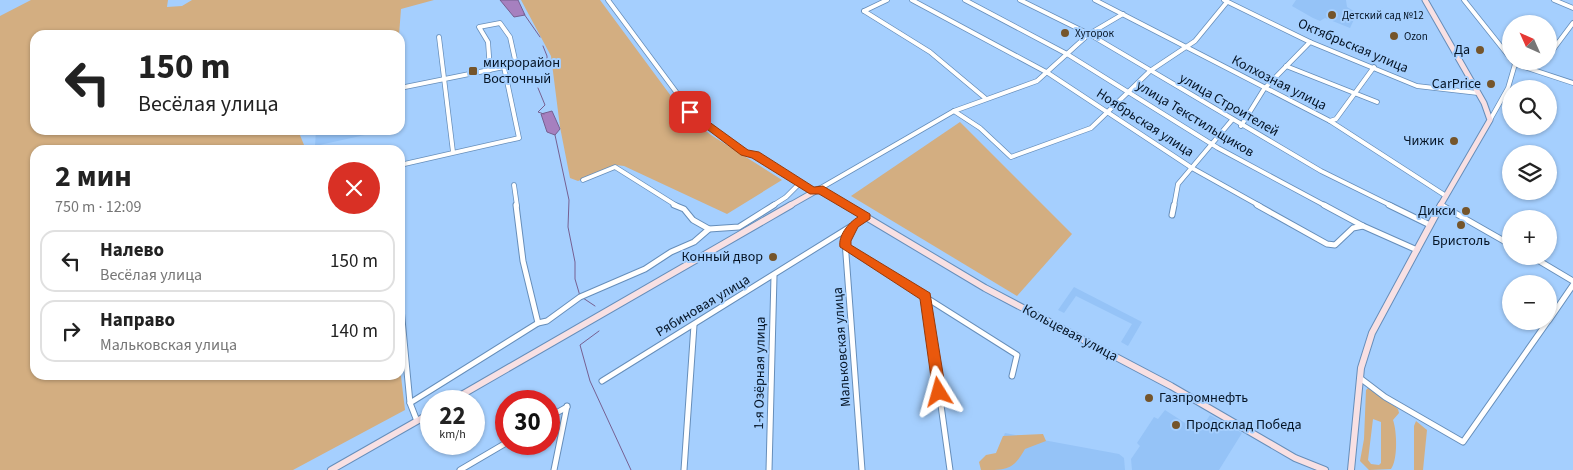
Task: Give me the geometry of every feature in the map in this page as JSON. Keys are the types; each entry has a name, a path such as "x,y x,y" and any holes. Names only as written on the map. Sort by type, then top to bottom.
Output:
{"street":[{"name":"Кольцевая улица","path":"608,0 690,112 730,143 745,152 756,155 800,183 817,190 866,217 985,288 1171,386 1295,458 1325,470"},
{"path":"887,0 864,11 930,52 985,98"},
{"name":"Ноябрьская улица","path":"912,0 1048,73 1192,168 1327,244 1335,245 1353,228 1364,226"},
{"name":"улица Текстильщиков","path":"965,0 1067,54 1212,144 1364,226 1417,250"},
{"name":"улица Строителей","path":"1020,0 1088,34 1242,126 1336,179 1430,226"},
{"name":"Колхозная улица","path":"1095,0 1264,89 1330,121 1446,196"},
{"path":"1425,0 1478,93 1490,120"},
{"path":"1464,0 1502,47"},
{"path":"1554,0 1573,8"},
{"path":"954,112 980,128 1011,157 1091,128 1150,71 1187,48 1225,1"},
{"name":"Октябрьская улица","path":"1225,1 1310,42 1417,86 1478,93"},
{"path":"470,390 954,112 985,98 1037,81 1048,73 1088,34 1123,14"},
{"path":"405,87 504,68 516,64 510,37 500,23 479,27 488,42 490,70"},
{"path":"1558,43 1573,23"},
{"path":"439,37 453,152"},
{"path":"1242,126 1264,89 1310,42"},
{"path":"1286,66 1377,102"},
{"path":"1330,121 1336,119 1374,67"},
{"path":"405,164 519,138 504,68"},
{"path":"1351,470 1364,353 1372,334 1441,205 1508,88 1511,70"},
{"path":"1536,70 1573,83"},
{"path":"1172,215 1178,184 1232,120"},
{"path":"583,180 615,167 684,209 693,220 709,229 739,227 786,197 800,183"},
{"path":"514,185 523,261 538,323"},
{"path":"1441,205 1502,240"},
{"name":"Рябиновая улица","path":"602,381 774,276 866,217"},
{"name":"Мальковская улица","path":"854,224 845,241 862,470"},
{"path":"410,403 538,323 547,321 580,297 645,269 671,252 694,242 709,229"},
{"path":"846,247 1017,355 1012,376"},
{"path":"1546,265 1573,281"},
{"name":"1-я Озёрная улица","path":"769,470 774,276"},
{"path":"1557,308 1573,285"},
{"path":"926,297 950,470"},
{"path":"684,470 694,325"},
{"path":"1360,378 1385,397 1463,442 1542,330"},
{"path":"405,350 410,403 417,421"},
{"path":"560,410 567,406 560,440"},
{"path":"331,470 420,419"},
{"path":"460,470 495,449"},
{"path":"554,470 557,455"}],"shaded area":[{"path":"31,0 168,0 167,7 182,6 192,0 434,0 401,9 399,30 30,30 30,135 300,135 304,145 30,145 30,380 401,380 405,410 293,470 0,470 0,16"},
{"path":"500,0 518,0 525,15 514,17"},
{"path":"521,0 600,0 685,115 711,135 782,180 727,214 624,166 616,165 578,181 570,178 560,127 551,56"},
{"name":"Детский сад №12","path":"1296,0 1346,0 1347,7 1357,13 1350,28 1325,18 1320,21 1313,18 1292,6"},
{"path":"552,111 560,129 555,135 547,132 541,114"},
{"path":"960,122 1072,234 1017,296 851,196"},
{"path":"316,135 365,135 320,145 315,145"},
{"path":"1074,287 1142,322 1128,346 1121,342 1132,324 1076,296 1064,313 1058,310"},
{"path":"1369,387 1398,409 1399,413 1393,420 1396,445 1395,459 1391,469 1369,470 1360,461 1364,439 1366,390","holes":["1373,419 1381,422 1381,463 1379,465 1371,464 1368,460"]},
{"path":"1165,410 1199,432 1210,415 1242,433 1219,470 1132,470 1131,459 1140,446 1137,443 1154,417 1158,419"},
{"path":"1416,421 1427,430 1423,470 1414,470 1414,426"},
{"path":"1005,433 1119,454 1124,458 1125,470 989,470"},
{"path":"1043,434 1046,441 1025,449 1013,465 997,470 981,470 979,462 986,455 996,453 1003,436"}],"waterway":[{"path":"524,14 540,37"},
{"path":"543,46 547,56 547,68"},
{"path":"538,88 545,105 538,112 544,114"},
{"path":"555,135 569,200 568,227 575,262 575,279 580,296"},
{"path":"583,298 595,306"},
{"path":"599,331 580,345 590,381 631,470"}],"place":[{"name":"Детский сад №12","path":"1332,15"},
{"name":"Хуторок","path":"1065,33"},
{"name":"Ozon","path":"1394,36"},
{"name":"Да","path":"1480,50"},
{"name":"микрорайон Восточный","path":"473,71"},
{"name":"CarPrice","path":"1491,84"},
{"name":"Чижик","path":"1454,141"},
{"name":"Дикси","path":"1466,211"},
{"name":"Бристоль","path":"1461,225"},
{"name":"Конный двор","path":"773,257"},
{"name":"Газпромнефть","path":"1149,398"},
{"name":"Продсклад Победа","path":"1176,425"}],"route":[{"path":"690,112 730,143 745,152 756,155 814,192 820,189 866,217 854,224 845,241 846,247 926,297 939,392"}]}
